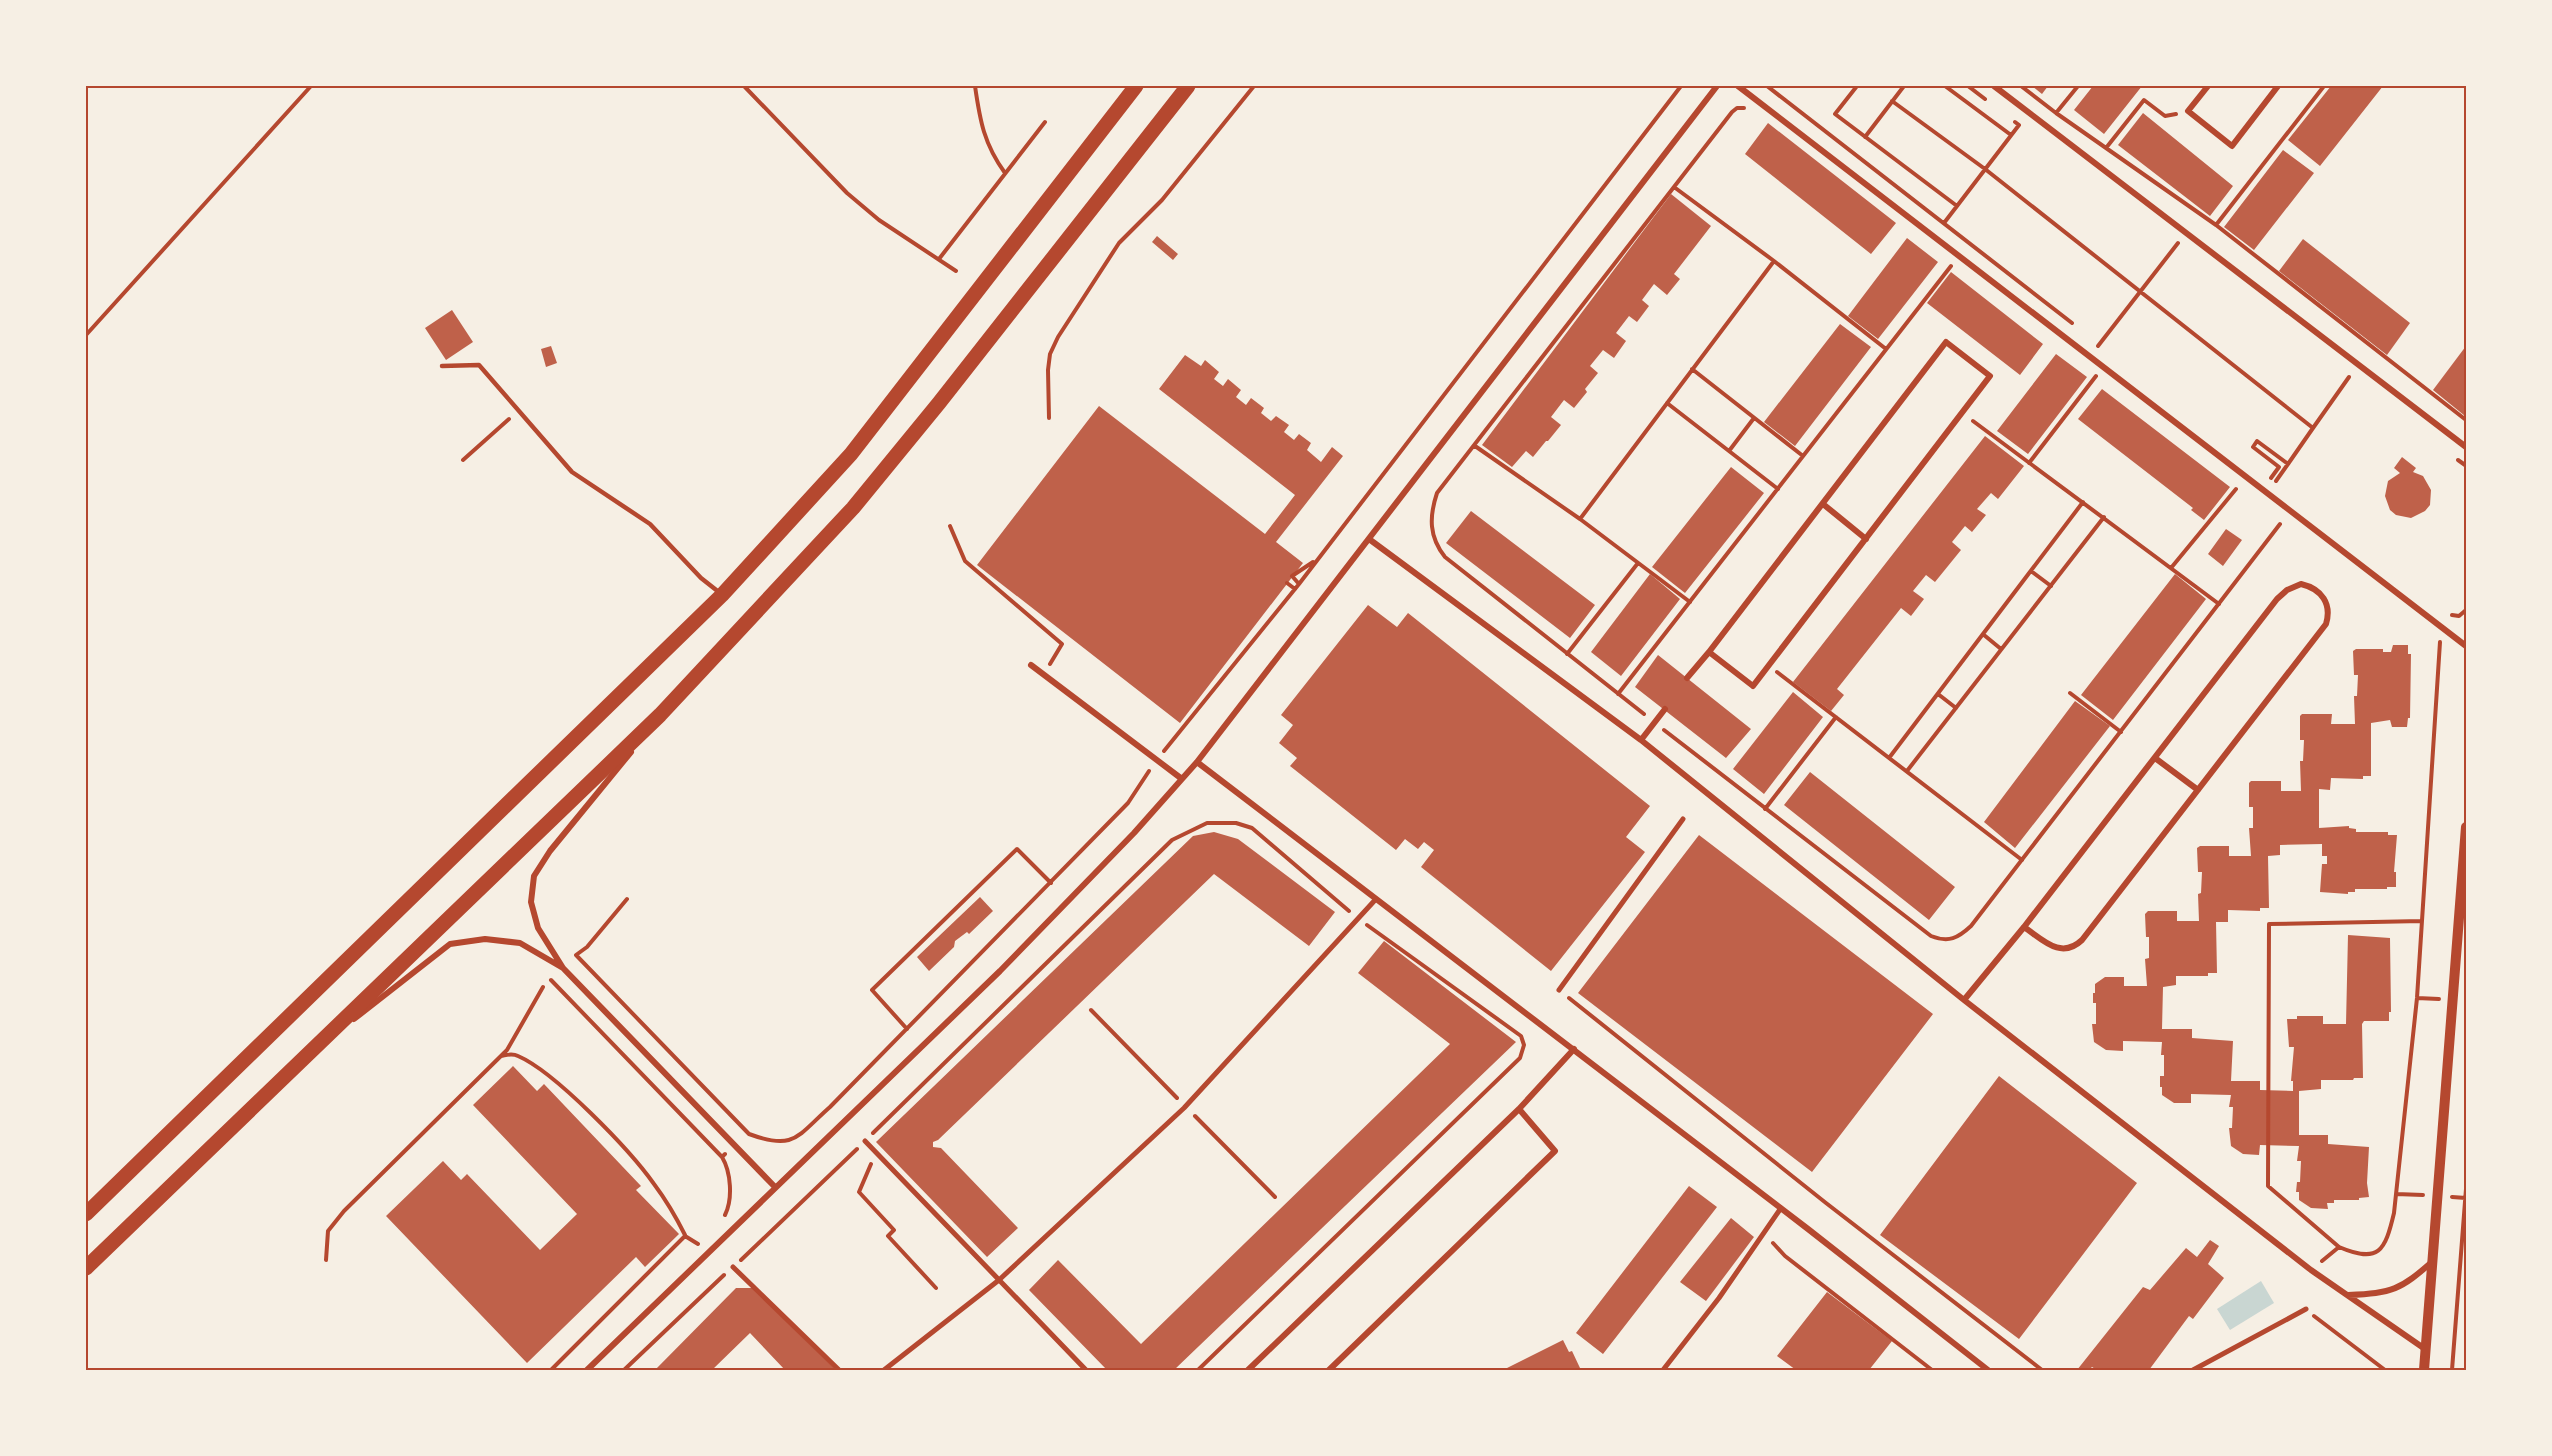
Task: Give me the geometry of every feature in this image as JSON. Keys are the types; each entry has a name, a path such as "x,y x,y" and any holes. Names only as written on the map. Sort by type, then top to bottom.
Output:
{"main road":[{"path":"86,1214 722,595 851,454 1136,86"},
{"path":"86,1269 660,715 872,485 1188,86"}],"street":[{"path":"587,1371 1000,971 1134,833 1197,762 1717,86"},
{"path":"1738,86 2466,646"},
{"path":"1994,86 2466,447"},
{"path":"2208,86 2188,111 2232,146 2278,86"},
{"path":"1687,678 1946,342 1990,376 1753,686 1709,652"},
{"path":"1823,504 1866,538"},
{"path":"1369,539 1641,740 1964,1000 2311,1270 2426,1350"},
{"path":"1964,1000 2024,927 2277,598 2297,585 2307,585 2316,590 2327,602 2326,624 2078,945 2066,950 2060,949 2024,927"},
{"path":"1031,665 1182,779"},
{"path":"1641,740 1665,710"},
{"path":"660,715 550,851 534,876 531,902 538,928 563,968 775,1188"},
{"path":"2155,758 2198,790"},
{"path":"1197,762 1781,1208 1988,1371"},
{"path":"1559,990 1683,819"},
{"path":"2424,1371 2462,948 2466,827"},
{"path":"884,1371 999,1280 1184,1108 1376,899"},
{"path":"293,1067 450,944 485,939 520,943 563,968"},
{"path":"1248,1371 1519,1109 1574,1049"},
{"path":"1329,1371 1555,1151 1519,1109"},
{"path":"865,1141 1086,1371"},
{"path":"1663,1371 1719,1298 1781,1208"},
{"path":"2347,1294 2372,1294 2397,1289 2433,1261"},
{"path":"733,1267 839,1371"},
{"path":"2193,1371 2306,1309"}],"lane":[{"path":"442,366 479,365 572,472 650,524 701,578 722,595"}],"path":[{"path":"86,335 311,86"},
{"path":"744,86 847,193 879,220 956,271"},
{"path":"975,86 981,126 991,153 1005,173"},
{"path":"1049,418 1048,370 1050,354 1058,337 1119,243 1162,200 1254,86"},
{"path":"627,899 587,947 576,955 749,1134 771,1142 794,1139 830,1107 1128,802 1156,760 1299,584 1681,86"},
{"path":"1857,86 1835,114 1957,206"},
{"path":"1865,137 1904,86"},
{"path":"1946,86 2011,135"},
{"path":"1968,86 1993,105"},
{"path":"2021,86 2216,225 2466,420"},
{"path":"2056,113 2078,86"},
{"path":"2216,225 2324,86"},
{"path":"2106,148 2144,100 2165,116 2188,111"},
{"path":"1892,101 1985,170 2313,428"},
{"path":"1745,108 1737,108 1732,112 1437,493 1433,506 1430,527 1436,546 1444,557 1654,723 1931,936 1944,941 1958,938 1971,926 2280,524"},
{"path":"1944,223 2019,125 2010,118"},
{"path":"939,259 1045,122"},
{"path":"1674,187 1774,261 1886,349"},
{"path":"2090,356 2201,214"},
{"path":"1580,519 1774,261"},
{"path":"1618,694 1954,262"},
{"path":"1692,369 1803,456"},
{"path":"2029,463 2096,376"},
{"path":"2276,481 2349,377"},
{"path":"1667,403 1778,489"},
{"path":"463,460 519,411"},
{"path":"1963,413 2219,604"},
{"path":"1729,451 1754,418"},
{"path":"2271,478 2279,467 2253,447 2257,441 2288,464"},
{"path":"1474,446 1580,519 1690,602"},
{"path":"2171,568 2236,489"},
{"path":"1889,758 2083,502"},
{"path":"1906,771 2104,517"},
{"path":"950,526 965,561 1062,644 1043,675"},
{"path":"2466,554 2466,563"},
{"path":"1299,584 1292,576 1317,560"},
{"path":"1567,654 1638,563"},
{"path":"2031,571 2051,586"},
{"path":"1287,583 1294,589"},
{"path":"2422,921 2269,924 2268,1186 2339,1247 2365,1256 2375,1253 2384,1244 2394,1213 2417,998 2422,921 2441,626 2440,609 2454,616 2459,616 2466,610"},
{"path":"1984,634 2001,649"},
{"path":"1769,666 2022,860"},
{"path":"2070,693 2121,732"},
{"path":"1938,694 1956,708"},
{"path":"1765,809 1836,717"},
{"path":"624,1371 865,1141 1172,840 1207,823 1221,822 1252,828 1358,918 1521,1036 1524,1045 1520,1058 1198,1371"},
{"path":"907,1029 872,990 1017,849 1050,883"},
{"path":"551,980 722,1157 728,1166 730,1186 727,1213 720,1221"},
{"path":"326,1260 327,1231 507,1050 543,987"},
{"path":"1559,990 1826,1203 2042,1371"},
{"path":"500,1056 510,1054 518,1056 551,1077 607,1131 654,1183 685,1236 697,1245 705,1236"},
{"path":"722,1157 749,1134"},
{"path":"876,1152 859,1192 894,1230 888,1236 936,1288"},
{"path":"2452,1371 2466,1189"},
{"path":"1764,1233 1785,1256 1932,1371"},
{"path":"551,1371 685,1236"},
{"path":"2311,1270 2339,1247"},
{"path":"2306,1309 2385,1371"}],"shaded area":[{"path":"2261,1281 2274,1303 2230,1330 2217,1309"}],"building":[{"path":"2032,86 2048,86 2042,94"},
{"path":"2093,86 2142,86 2104,134 2074,110"},
{"path":"2331,86 2383,86 2320,166 2288,140"},
{"path":"2143,113 2233,186 2210,216 2118,145"},
{"path":"1768,123 1896,223 1871,254 1745,154"},
{"path":"2283,150 2314,173 2254,250 2224,227"},
{"path":"1671,194 1711,226 1674,274 1680,279 1667,295 1654,284 1642,300 1649,306 1637,322 1629,316 1616,333 1626,341 1614,358 1603,350 1590,366 1598,373 1574,408 1564,400 1551,417 1561,425 1548,441 1533,457 1526,451 1512,467 1482,445"},
{"path":"1157,236 1178,254 1173,260 1152,242"},
{"path":"1907,238 1938,262 1878,339 1848,316"},
{"path":"2303,239 2410,323 2387,355 2279,271"},
{"path":"1951,272 2043,344 2020,375 1927,303"},
{"path":"452,310 473,342 446,360 425,328"},
{"path":"1840,324 1871,347 1795,446 1764,422"},
{"path":"551,346 557,363 546,367 541,349"},
{"path":"2466,346 2466,414 2465,416 2433,390"},
{"path":"2056,354 2087,377 2028,454 1997,431"},
{"path":"1185,355 1201,366 1205,360 1219,372 1214,379 1223,386 1228,379 1241,390 1236,397 1246,405 1251,398 1264,408 1261,413 1271,421 1276,416 1289,425 1284,432 1294,440 1299,434 1311,443 1307,450 1321,462 1332,447 1343,456 1276,542 1303,563 1180,723 977,565 1099,406 1265,534 1295,495 1159,389"},
{"path":"2102,389 2230,487 2204,520 2191,510 2193,508 2078,419"},
{"path":"1985,436 2024,466 1998,499 1991,493 1977,509 1986,515 1972,532 1965,526 1952,542 1961,550 1935,582 1926,575 1913,591 1924,599 1911,616 1901,608 1837,689 1844,695 1831,711 1793,682"},
{"path":"2402,457 2416,468 2413,472 2423,476 2431,490 2430,505 2425,511 2411,518 2396,515 2390,510 2385,496 2388,481 2400,473 2394,468"},
{"path":"1731,467 1764,493 1685,593 1652,567"},
{"path":"1471,511 1595,605 1570,638 1446,543"},
{"path":"2226,529 2242,540 2223,566 2208,554"},
{"path":"1650,574 1680,599 1621,676 1591,652"},
{"path":"2175,574 2206,599 2113,720 2081,695"},
{"path":"1368,605 1397,627 1408,613 1650,806 1626,837 1645,852 1551,971 1421,867 1434,850 1424,842 1418,849 1405,839 1396,850 1290,766 1297,758 1279,743 1293,725 1281,715"},
{"path":"2393,645 2408,645 2408,654 2411,654 2410,718 2408,718 2407,727 2392,727 2390,720 2371,723 2371,776 2363,776 2363,779 2331,778 2330,790 2319,789 2319,828 2349,826 2349,828 2356,829 2356,832 2388,832 2388,835 2397,835 2394,872 2396,872 2396,887 2355,889 2355,892 2348,892 2348,894 2320,892 2322,864 2327,864 2327,856 2322,856 2322,844 2280,845 2280,855 2268,856 2269,908 2260,908 2260,911 2228,910 2228,922 2216,922 2217,973 2208,973 2208,976 2176,976 2176,985 2163,987 2162,1029 2192,1029 2192,1038 2233,1041 2231,1081 2260,1081 2260,1090 2293,1091 2293,1081 2291,1081 2294,1047 2289,1047 2287,1019 2297,1019 2297,1016 2323,1016 2323,1024 2346,1024 2348,935 2390,938 2391,1012 2389,1012 2389,1021 2364,1021 2362,1024 2363,1078 2321,1080 2321,1089 2299,1091 2299,1135 2328,1135 2328,1144 2369,1147 2367,1183 2369,1197 2359,1198 2359,1200 2334,1200 2334,1203 2327,1203 2328,1209 2311,1208 2299,1200 2299,1192 2296,1192 2297,1182 2300,1182 2301,1161 2297,1161 2299,1146 2260,1145 2259,1155 2243,1154 2231,1146 2229,1128 2232,1128 2233,1107 2229,1107 2231,1095 2191,1094 2191,1103 2174,1103 2162,1095 2160,1076 2164,1076 2164,1055 2161,1055 2162,1042 2123,1041 2123,1051 2106,1050 2094,1042 2092,1024 2096,1024 2096,1003 2093,1003 2093,993 2095,993 2095,984 2105,977 2124,977 2124,986 2147,986 2145,959 2149,958 2149,937 2146,937 2145,914 2148,911 2177,911 2177,921 2199,921 2198,894 2201,893 2202,872 2198,872 2197,848 2200,846 2229,846 2229,856 2251,856 2249,828 2253,828 2253,807 2249,807 2249,783 2251,781 2281,781 2281,791 2301,791 2300,761 2303,761 2304,740 2300,740 2300,716 2302,714 2332,714 2331,724 2355,724 2354,696 2357,696 2358,675 2354,675 2353,651 2383,649 2383,652 2391,652"},
{"path":"1658,655 1751,729 1726,758 1635,687"},
{"path":"1793,692 1823,717 1764,794 1733,769"},
{"path":"2075,701 2110,726 2015,848 1984,822"},
{"path":"1810,772 1955,887 1929,920 1784,805"},
{"path":"1214,832 1238,839 1335,912 1309,946 1214,874 938,1140 933,1142 933,1147 941,1148 1018,1228 987,1257 876,1142 1193,836"},
{"path":"1699,835 1933,1014 1812,1172 1578,993"},
{"path":"980,897 993,911 969,934 967,932 955,941 954,947 929,971 917,957"},
{"path":"1384,941 1516,1042 1174,1370 1107,1370 1029,1290 1058,1260 1141,1344 1450,1044 1358,973"},
{"path":"513,1066 537,1091 544,1084 641,1186 636,1190 679,1234 645,1267 636,1257 527,1363 386,1216 443,1161 461,1180 467,1174 540,1250 577,1214 473,1105"},
{"path":"1999,1076 2137,1183 2019,1339 1880,1235"},
{"path":"1689,1186 1717,1207 1603,1354 1576,1333"},
{"path":"1731,1218 1754,1237 1706,1301 1680,1282"},
{"path":"2210,1240 2219,1246 2208,1264 2224,1278 2193,1319 2189,1316 2149,1370 2097,1370 2092,1367 2089,1370 2077,1370 2143,1287 2150,1290 2186,1248 2197,1257"},
{"path":"736,1288 753,1288 836,1370 785,1370 750,1333 712,1370 655,1370"},
{"path":"1827,1292 1892,1341 1869,1370 1796,1370 1777,1356"},
{"path":"1563,1340 1569,1352 1572,1351 1580,1368 1574,1370 1503,1370"}]}
